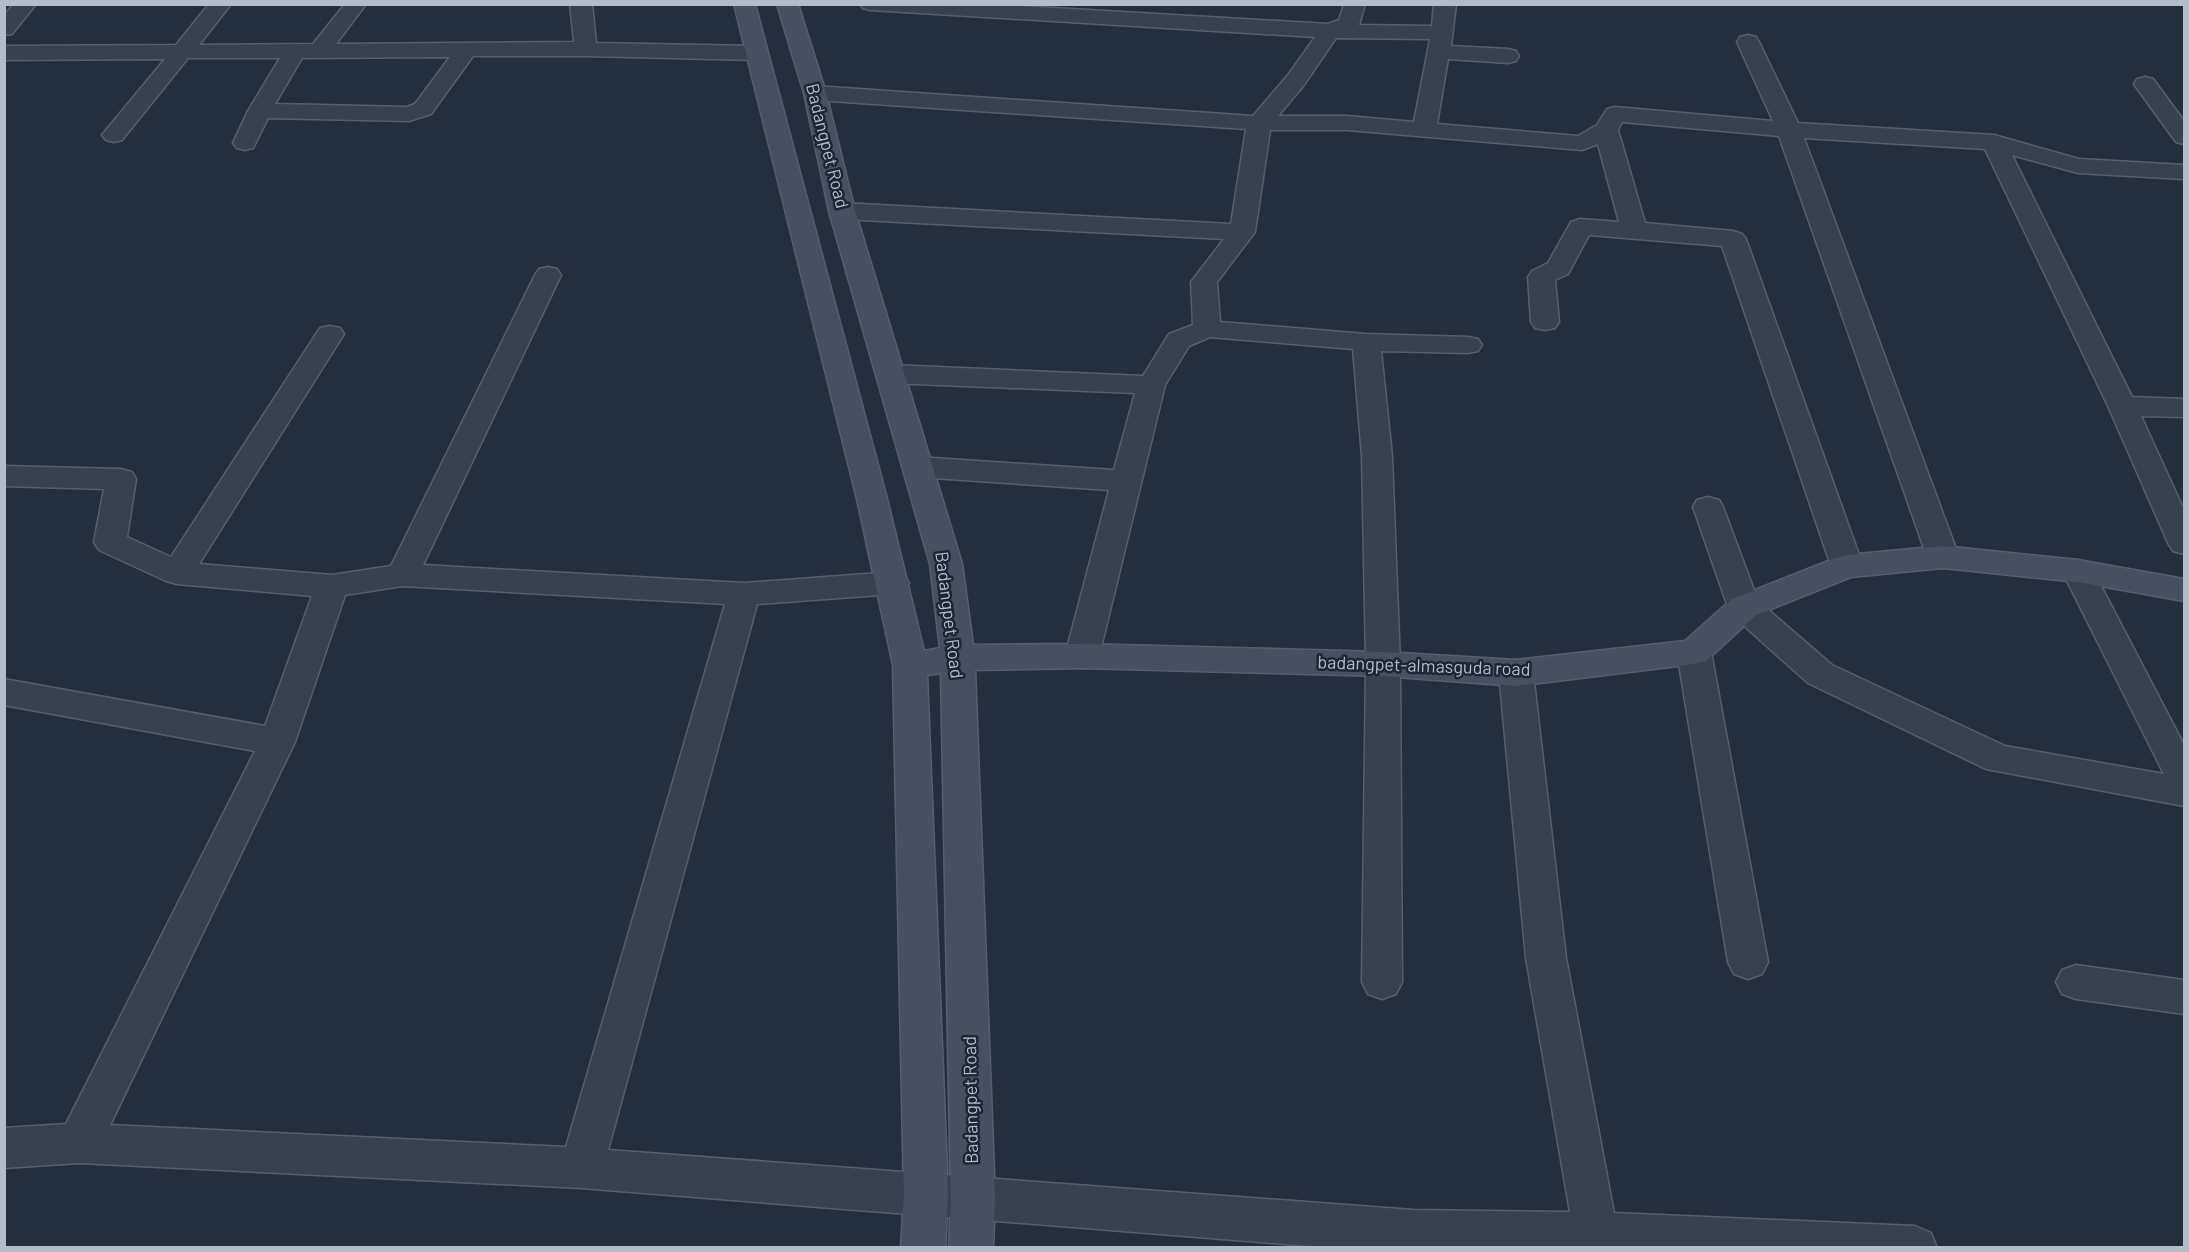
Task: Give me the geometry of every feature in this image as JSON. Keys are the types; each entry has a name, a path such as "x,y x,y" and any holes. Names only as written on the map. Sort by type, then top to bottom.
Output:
{"main road":[{"path":"744,4 794,210 893,584 910,665 926,1195 922,1248"},
{"name":"Badangpet Road","path":"787,4 815,93 842,211 946,564 958,658 972,1199 971,1248"},
{"path":"1694,652 1744,607 1847,566 1943,557 2078,571 2184,590"},
{"name":"badangpet-almasguda road","path":"910,665 958,658 1082,656 1383,664 1516,673 1694,652"}],"street":[{"path":"4,29 26,4"},
{"path":"114,135 221,4"},
{"path":"319,51 356,4"},
{"path":"581,4 586,49"},
{"path":"870,4 1330,31 1441,42 1508,56"},
{"path":"1207,329 1204,282 1242,232 1259,123 1296,80 1330,31 1349,24 1354,4"},
{"path":"1424,130 1441,42 1444,4"},
{"path":"1748,42 1789,130 1943,557"},
{"path":"4,53 294,53 586,49 755,53"},
{"path":"260,111 409,114 418,112 423,109 466,50"},
{"path":"245,143 260,111 294,53"},
{"path":"2145,84 2184,137"},
{"path":"815,93 1259,123 1347,123 1582,143 1606,130 1615,114 1789,130 1994,142 2078,166 2184,172"},
{"path":"1606,130 1634,230"},
{"path":"1994,142 2122,406 2184,543"},
{"path":"842,211 1242,232"},
{"path":"1545,322 1541,277 1559,268 1580,227 1733,239 1847,566"},
{"path":"402,575 548,275"},
{"path":"1082,656 1151,385 1179,340 1207,329 1366,342 1468,345"},
{"path":"177,573 330,334"},
{"path":"1366,342 1377,456 1383,664 1382,982"},
{"path":"891,374 1151,385"},
{"path":"2122,406 2184,408"},
{"path":"918,467 1127,481"},
{"path":"4,476 121,479 110,542 177,573 332,586 402,575 744,594 893,584"},
{"path":"1708,507 1744,607 1820,674 1999,759 2184,792"},
{"path":"2078,571 2184,779"},
{"path":"79,1143 277,742 332,586"},
{"path":"581,1168 744,594"},
{"path":"1694,652 1748,962"},
{"path":"1516,673 1546,957 1596,1234"},
{"path":"4,692 277,742"},
{"path":"2076,982 2184,997"},
{"path":"4,1148 79,1143 581,1168 1413,1232 1596,1234 1916,1248"}]}
